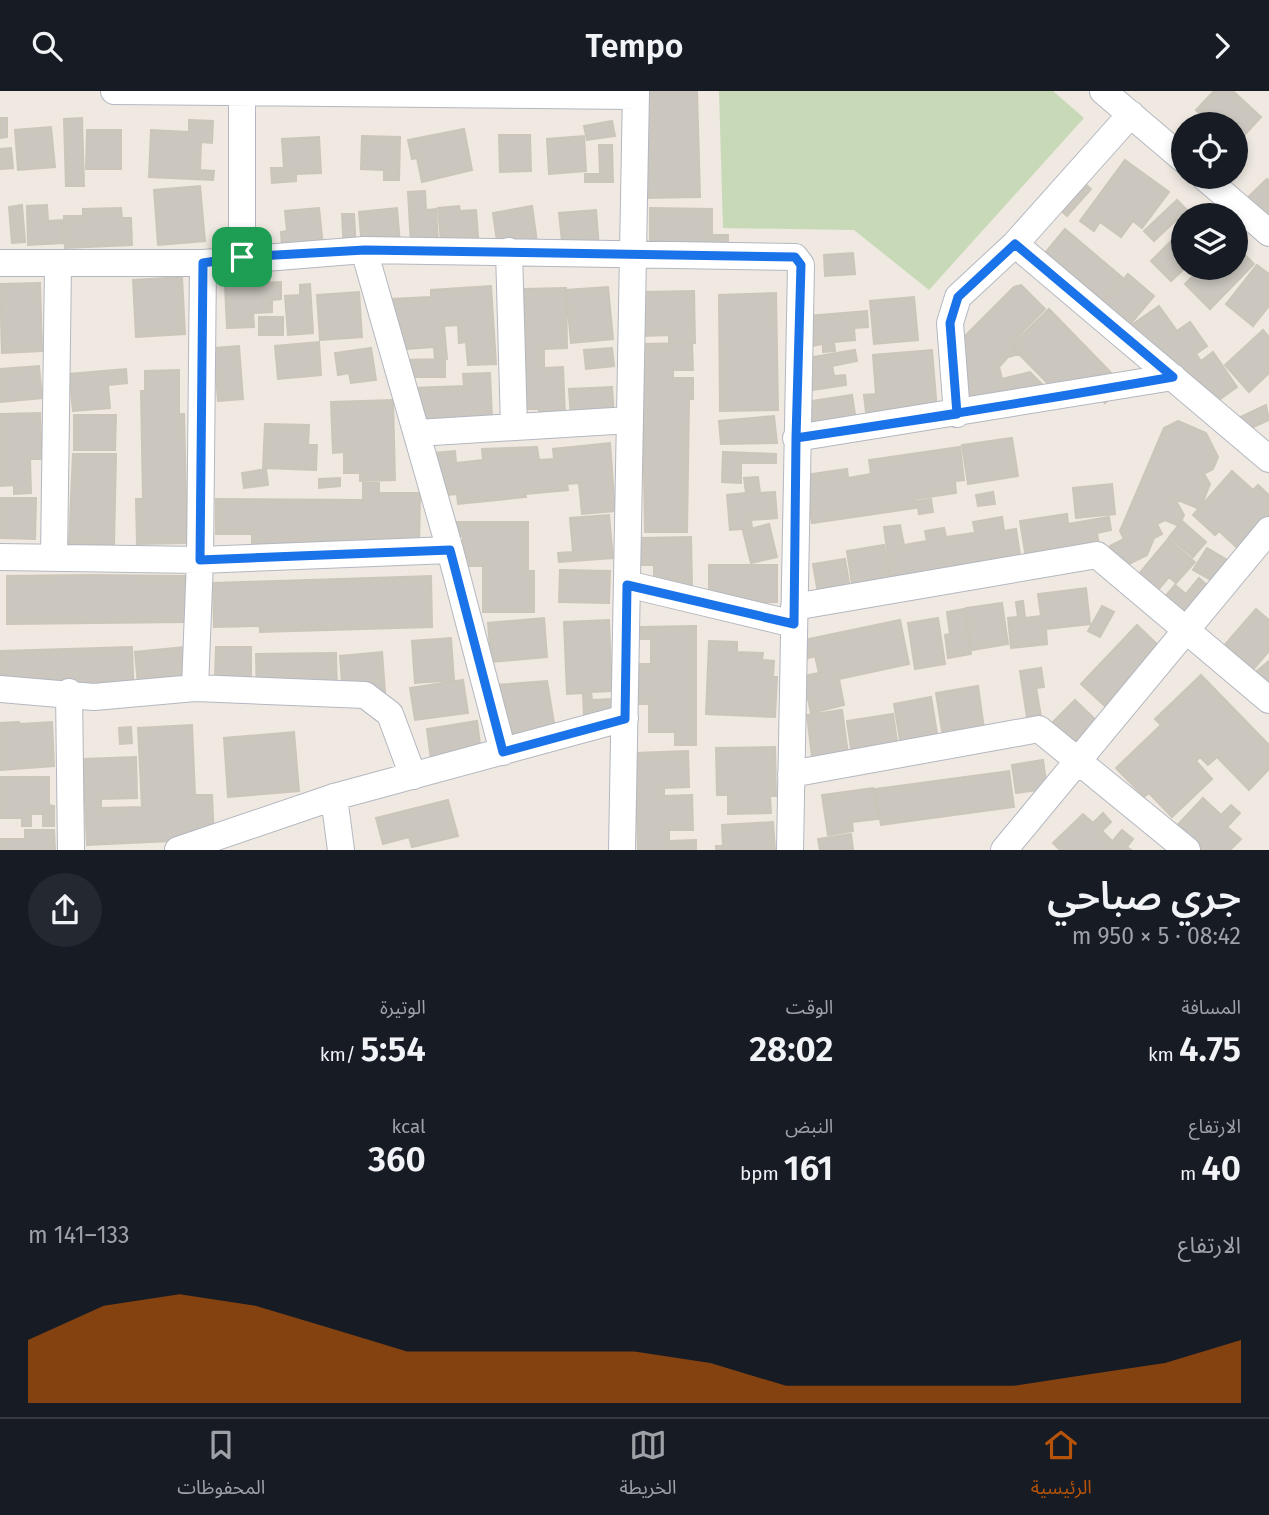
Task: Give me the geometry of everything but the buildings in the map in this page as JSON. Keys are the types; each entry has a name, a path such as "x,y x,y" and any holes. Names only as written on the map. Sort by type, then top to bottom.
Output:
{"street":[{"path":"114,91 636,93 622,850"},
{"path":"1103,91 1171,149"},
{"path":"242,92 242,257"},
{"path":"957,414 950,323 958,297 1015,244 1130,114"},
{"path":"1218,189 1269,233"},
{"path":"1015,244 1269,459"},
{"path":"365,250 450,550 503,752"},
{"path":"0,263 203,263 242,257 365,250 795,257 801,265 790,850"},
{"path":"509,251 513,427"},
{"path":"195,688 200,560 203,263"},
{"path":"54,558 58,265"},
{"path":"796,438 1173,377"},
{"path":"417,433 630,420"},
{"path":"1004,850 1269,530"},
{"path":"0,557 200,560 450,550"},
{"path":"627,585 794,616 1097,555 1269,700"},
{"path":"0,689 69,692 94,697 195,688 365,695 390,714 413,776"},
{"path":"69,692 71,850"},
{"path":"178,850 334,797 625,719"},
{"path":"791,774 1040,729 1187,850"},
{"path":"334,797 341,850"}],"green space":[{"path":"719,91 1053,91 1084,118 929,290 854,230 723,228"}],"route":[{"path":"242,257 203,263 200,560 450,550 503,752 625,719 627,585 794,624 796,438 957,414 950,323 958,297 1015,244 1173,377 957,414 877,426 796,438 801,265 795,257 365,250 242,257"}]}
